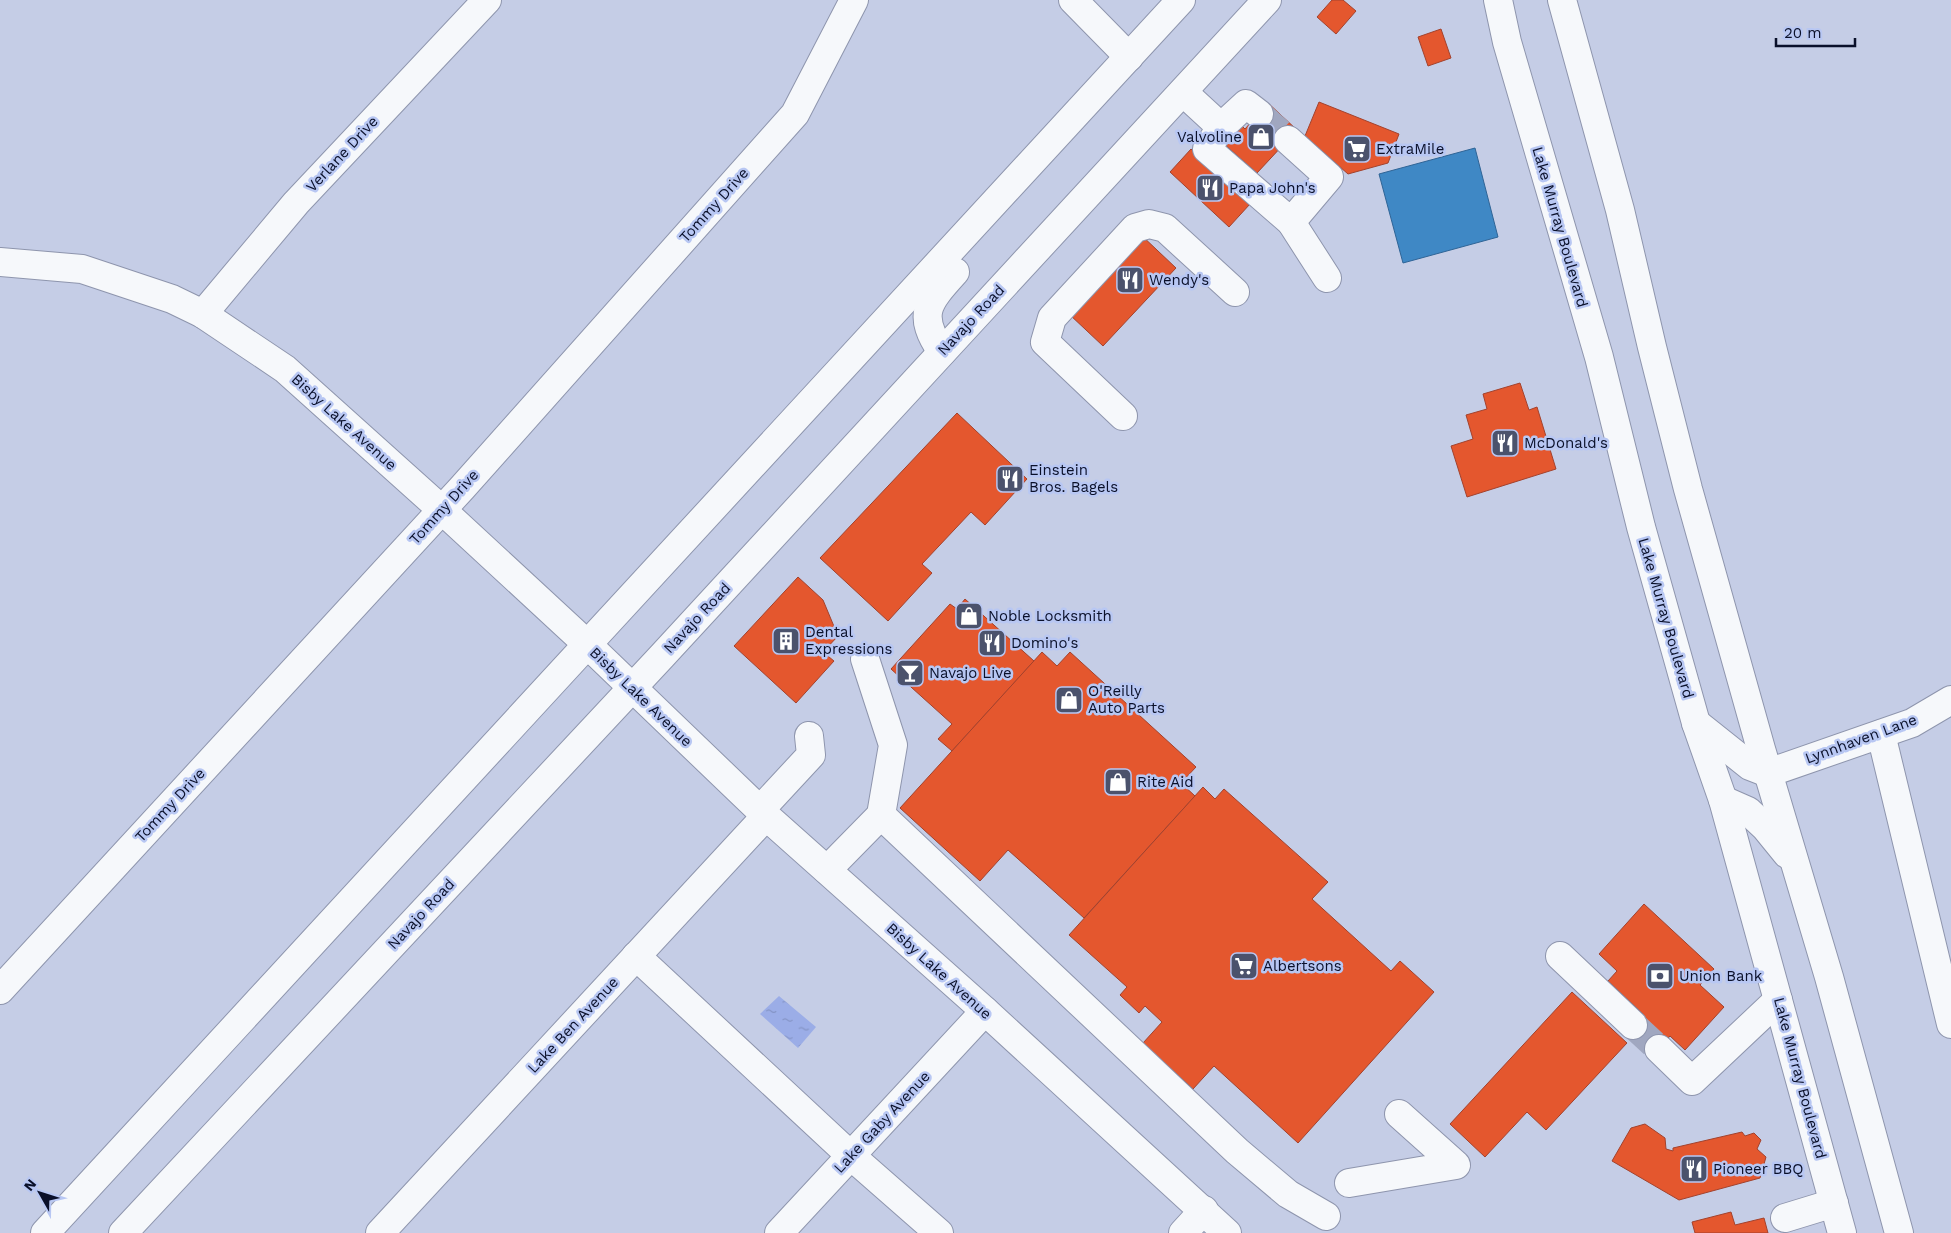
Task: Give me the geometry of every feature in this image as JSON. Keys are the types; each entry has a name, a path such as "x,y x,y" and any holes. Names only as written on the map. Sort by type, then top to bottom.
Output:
{"main road":[{"name":"Verlane Drive","path":"203,314 296,203 487,0"},
{"name":"Tommy Drive","path":"0,990 442,510 795,114 854,0"},
{"path":"1073,0 1130,57"},
{"path":"46,1233 1181,0"},
{"name":"Navajo Road","path":"123,1233 632,688 1267,0"},
{"name":"Lake Murray Boulevard","path":"1498,0 1507,42 1598,357 1641,527 1696,723 1723,800 1842,1233"},
{"path":"1562,0 1620,210 1688,489 1768,773 1829,977 1899,1233"},
{"path":"1183,92 1221,127"},
{"path":"1258,114 1246,104 1221,127 1208,149 1291,222 1326,278"},
{"path":"1288,140 1330,177 1291,222"},
{"path":"942,352 931,336 927,315 934,295 1013,208 1026,170"},
{"path":"1123,416 1045,342 1052,318 1135,228 1150,224 1165,228 1235,292"},
{"name":"Bisby Lake Avenue","path":"0,262 82,269 172,299 203,314 285,368 588,645 763,813 985,1011 1227,1233"},
{"path":"826,870 881,815 893,745 865,659"},
{"name":"Lynnhaven Lane","path":"1768,773 1912,723 1951,700"},
{"path":"1696,723 1750,766 1768,773"},
{"path":"1880,734 1951,1024"},
{"name":"Lake Ben Avenue","path":"380,1233 636,956 763,813 811,755 809,736"},
{"path":"1723,800 1748,810 1765,826 1796,865"},
{"path":"881,815 1237,1151 1288,1194 1326,1216"},
{"path":"636,956 850,1155 939,1233"},
{"path":"1560,956 1633,1025"},
{"path":"1659,1049 1692,1080 1778,1000"},
{"name":"Lake Gaby Avenue","path":"779,1233 985,1011"},
{"path":"1349,1183 1456,1165 1399,1114"},
{"path":"1786,1218 1834,1204"},
{"path":"1183,1233 1204,1210"}],"water":[{"path":"779,996 816,1027 798,1048 760,1014"}],"building: Shops":[{"path":"1332,0 1343,0 1356,11 1336,34 1317,17"},
{"path":"1441,29 1451,58 1428,66 1418,37"},
{"name":"ExtraMile","path":"1319,102 1399,134 1388,163 1348,174 1305,136"},
{"name":"Valvoline","path":"1268,103 1297,130 1257,173 1224,144 1241,125 1245,129"},
{"name":"Papa John's","path":"1191,149 1250,204 1229,227 1170,172"},
{"name":"Wendy's","path":"1139,233 1176,268 1103,346 1069,314"},
{"name":"McDonald's","path":"1520,383 1529,410 1537,407 1556,469 1467,497 1451,446 1473,439 1466,415 1487,409 1483,394"},
{"path":"957,413 1027,479 985,525 971,512 922,564 932,573 888,621 820,558"},
{"name":"Dental Expressions","path":"798,577 823,600 838,636 823,652 834,661 796,703 734,646"},
{"path":"965,599 1034,661 952,751 938,739 952,724 891,669 950,604 957,609"},
{"path":"1042,652 1057,666 1070,652 1196,767 1181,783 1195,796 1084,918 1008,850 980,881 900,808"},
{"name":"Albertsons","path":"1203,787 1215,799 1224,789 1328,882 1312,899 1391,971 1400,961 1434,992 1298,1143 1214,1066 1193,1089 1143,1043 1162,1022 1145,1006 1139,1013 1120,995 1127,987 1069,935"},
{"name":"Union Bank","path":"1644,904 1714,969 1700,985 1724,1007 1685,1050 1670,1036 1654,1054 1628,1030 1643,1014 1608,981 1617,971 1599,954"},
{"path":"1572,992 1627,1043 1546,1130 1527,1112 1485,1157 1450,1124"},
{"name":"Pioneer BBQ","path":"1645,1124 1665,1138 1666,1149 1673,1151 1673,1148 1742,1132 1745,1136 1754,1133 1761,1140 1757,1149 1766,1157 1760,1178 1679,1200 1612,1161 1631,1128"},
{"path":"1731,1212 1735,1225 1764,1218 1768,1233 1695,1233 1692,1222"}],"building: Schools":[{"path":"1475,148 1498,237 1403,263 1379,174"}],"tunnel":[{"path":"1259,114 1288,140"},
{"path":"1633,1025 1659,1049"}],"place":[{"name":"Valvoline","path":"1261,137"},
{"name":"ExtraMile","path":"1357,149"},
{"name":"Papa John's","path":"1210,188"},
{"name":"Wendy's","path":"1130,280"},
{"name":"McDonald's","path":"1505,443"},
{"name":"Einstein Bros. Bagels","path":"1010,479"},
{"name":"Noble Locksmith","path":"969,616"},
{"name":"Dental Expressions","path":"786,641"},
{"name":"Domino's","path":"992,643"},
{"name":"Navajo Live","path":"910,673"},
{"name":"O'Reilly Auto Parts","path":"1069,700"},
{"name":"Rite Aid","path":"1118,782"},
{"name":"Albertsons","path":"1244,966"},
{"name":"Union Bank","path":"1660,976"},
{"name":"Pioneer BBQ","path":"1694,1169"}]}
